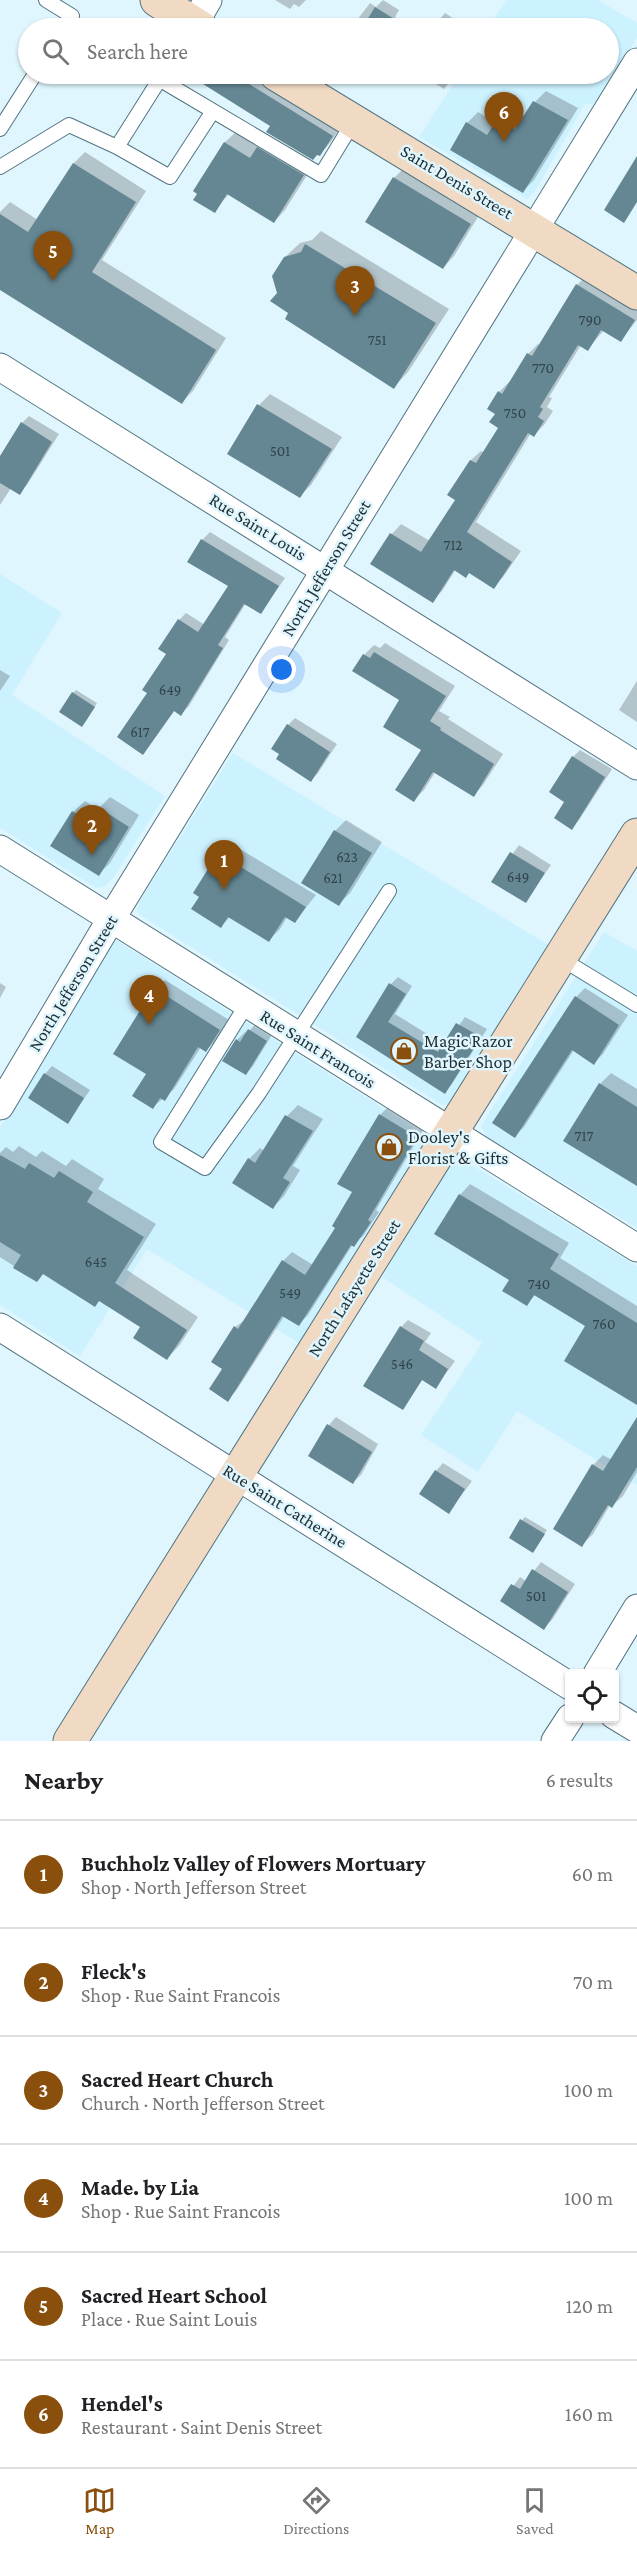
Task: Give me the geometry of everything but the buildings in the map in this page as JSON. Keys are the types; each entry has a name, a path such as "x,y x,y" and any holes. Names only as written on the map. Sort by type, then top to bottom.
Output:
{"street":[{"path":"157,0 195,18"},
{"name":"North Jefferson Street","path":"0,1106 111,919 533,228 637,62"},
{"name":"Saint Denis Street","path":"293,84 637,293"},
{"name":"Rue Saint Louis","path":"0,367 637,766"},
{"name":"North Lafayette Street","path":"70,1741 637,835"},
{"name":"Rue Saint Francois","path":"0,849 637,1248"},
{"name":"Rue Saint Catherine","path":"0,1327 565,1683"},
{"path":"600,1669 637,1608"},
{"path":"619,1718 637,1729"},
{"path":"555,1741 567,1723"}],"lane":[{"path":"46,0 72,16 71,18"},
{"path":"0,129 29,84"},
{"path":"117,147 156,84"},
{"path":"173,84 321,176 354,121"},
{"path":"0,164 69,125 117,147 170,177 213,111"},
{"path":"247,1004 161,1142 205,1168 259,1093 389,891"},
{"path":"560,958 637,1005"}],"shaded area":[{"path":"506,0 598,0 637,23 637,38 619,66 619,18 494,18"},
{"path":"453,84 608,84 597,101 585,104 535,191 527,199 419,137"},
{"path":"0,574 62,613 12,695 165,796 113,878 104,887 96,888 0,828"},
{"path":"233,753 550,946 450,1105 442,1105 140,915 137,910 140,901"},
{"path":"604,932 637,951 637,1228 486,1136 481,1126"},
{"path":"116,940 426,1135 427,1141 299,1343 147,1249 80,1356 0,1305 0,1127 107,947"},
{"path":"459,1157 637,1266 637,1485 517,1411 478,1472 421,1435 482,1343 382,1277 451,1162"}],"place":[{"name":"Hendel's","path":"504,142"},
{"name":"Sacred Heart School","path":"53,281"},
{"name":"Sacred Heart Church","path":"355,316"},
{"name":"Fleck's","path":"92,855"},
{"name":"Buchholz Valley of Flowers Mortuary","path":"224,890"},
{"name":"Made. by Lia","path":"149,1025"},
{"name":"Magic Razor Barber Shop","path":"404,1051"},
{"name":"Dooley's Florist & Gifts","path":"389,1147"}]}
